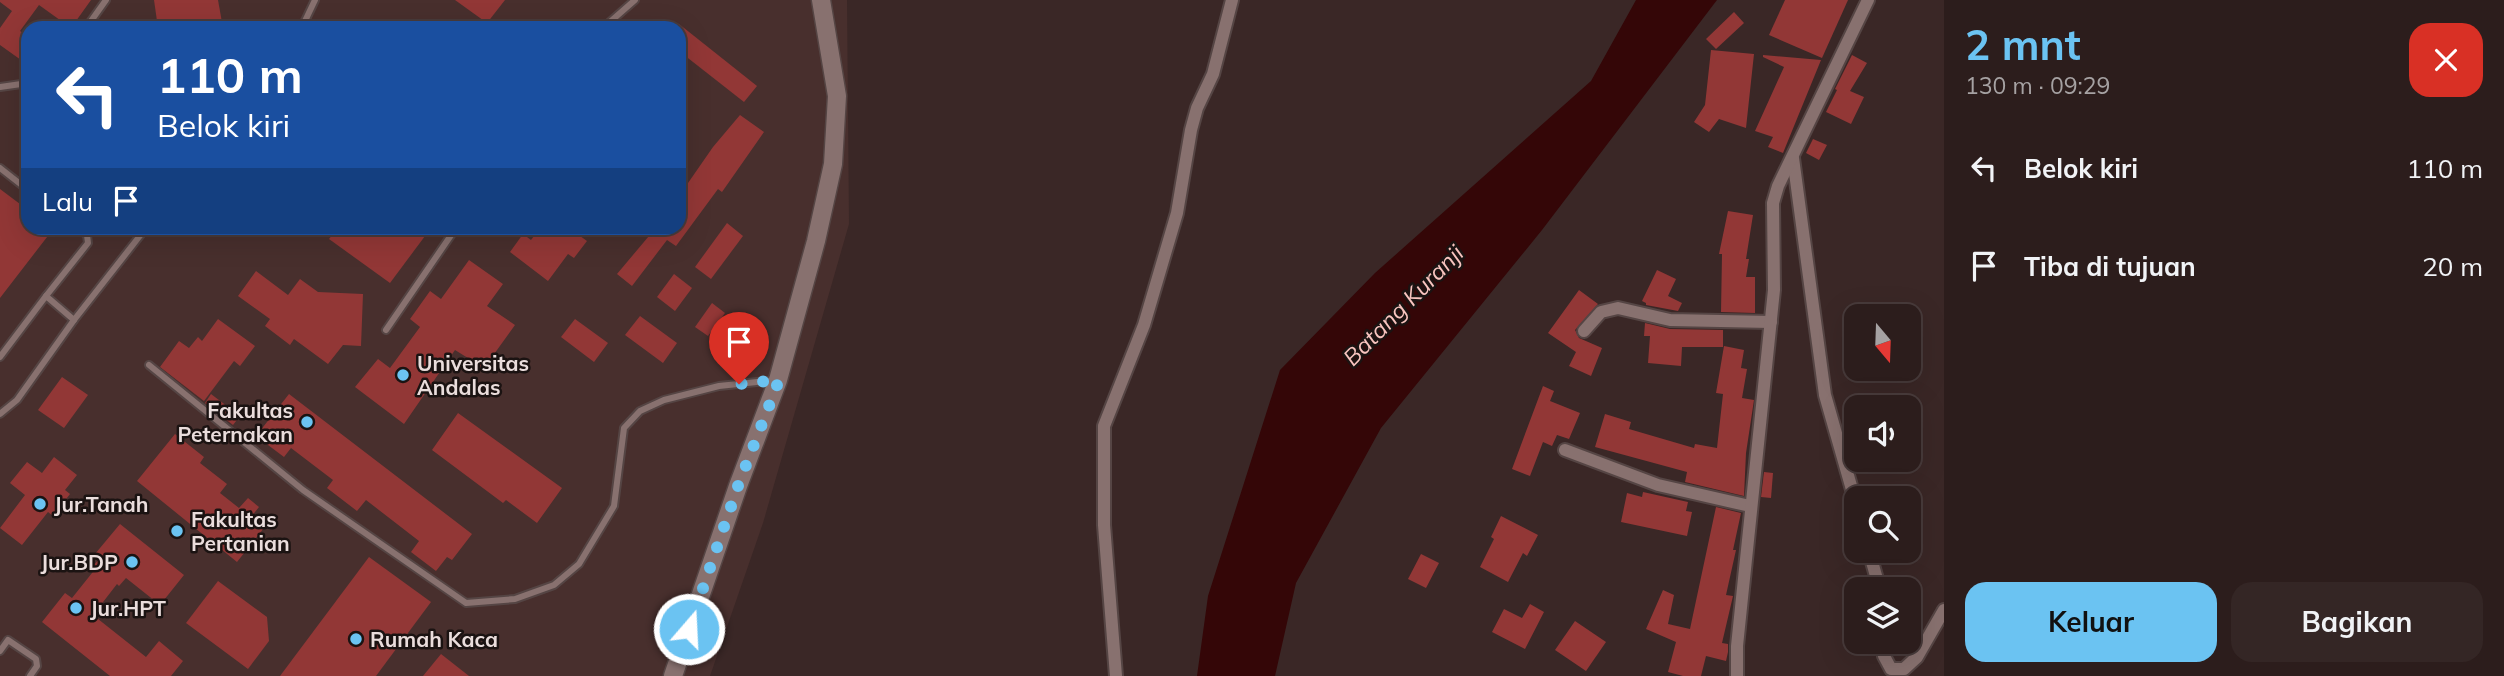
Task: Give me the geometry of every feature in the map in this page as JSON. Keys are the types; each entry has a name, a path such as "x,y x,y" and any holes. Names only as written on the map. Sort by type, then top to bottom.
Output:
{"street":[{"path":"673,676 738,486 779,380 816,241 833,164 837,96 821,0"},
{"path":"1116,676 1104,525 1104,426 1144,324 1177,213 1191,130 1197,108 1213,74 1232,0"},
{"path":"1737,676 1737,646 1750,506 1774,290 1773,203 1868,0"},
{"path":"1793,158 1825,395 1851,486"},
{"path":"1584,331 1601,312 1618,308 1670,320 1771,322"},
{"path":"1565,450 1658,485 1750,506"},
{"path":"1921,650 1944,610"},
{"path":"1884,654 1891,669 1904,669 1919,654"}],"lane":[{"path":"91,21 106,0"},
{"path":"303,21 315,0"},
{"path":"608,21 635,0"},
{"path":"0,87 21,84"},
{"path":"0,168 21,184"},
{"path":"0,357 88,243 87,235"},
{"path":"0,414 17,400 74,320 141,235"},
{"path":"386,330 451,235"},
{"path":"46,296 74,320"},
{"path":"149,365 303,490 466,603 515,599 554,584 579,564 614,506 624,428 640,411 664,400 719,386 779,380"},
{"path":"0,652 8,640 36,659 37,666 30,676"}],"shaded area":[{"name":"Universitas Andalas","path":"0,0 847,0 849,224 763,523 710,676 0,676"}],"water":[{"name":"Batang Kuranji","path":"1636,0 1717,0 1542,230 1381,428 1296,583 1275,676 1197,676 1208,596 1280,370 1375,273 1591,81"}],"building":[{"path":"91,0 76,21 61,21 39,5 27,21 21,21 21,60 0,45 0,28 12,11 0,2"},
{"path":"154,0 218,0 222,21 157,21"},
{"path":"455,0 505,0 489,21 484,21"},
{"path":"1785,0 1848,0 1822,58 1769,35"},
{"path":"1734,12 1744,23 1716,49 1706,39"},
{"path":"686,30 757,86 744,102 686,56"},
{"path":"1711,50 1754,54 1746,128 1719,119 1709,132 1694,122 1705,105"},
{"path":"1763,55 1821,60 1783,153 1768,147 1773,137 1755,131 1784,67"},
{"path":"1852,55 1867,63 1850,91 1864,97 1851,124 1826,112"},
{"path":"740,115 764,132 722,192 718,189 686,232 686,186"},
{"path":"1813,139 1827,145 1819,160 1806,153"},
{"path":"0,189 21,205 21,235 49,235 0,298"},
{"path":"1728,211 1753,215 1746,277 1755,277 1755,313 1721,312 1722,254 1719,254"},
{"path":"727,223 743,236 711,279 695,267"},
{"path":"332,235 426,235 390,283 329,239"},
{"path":"522,235 531,240 535,235 579,235 587,241 574,258 568,254 548,281 510,252"},
{"path":"650,235 684,235 676,246 667,240 632,286 617,274"},
{"path":"469,260 503,284 487,306 515,325 484,368 455,350 404,424 355,387 378,359 390,368 420,327 410,319 430,291 441,299"},
{"path":"1657,270 1676,279 1668,296 1682,303 1678,311 1646,305 1642,301"},
{"path":"256,271 288,295 300,279 318,292 363,294 361,346 343,345 328,364 294,339 290,345 265,326 270,319 238,296"},
{"path":"674,274 692,288 675,311 657,297"},
{"path":"1579,290 1598,304 1575,330 1579,338 1602,348 1591,376 1569,366 1576,352 1548,333"},
{"path":"712,303 725,313 708,336 695,327"},
{"path":"640,316 677,343 663,363 625,335"},
{"path":"218,319 255,346 240,366 234,361 204,401 160,367 179,341 189,348 198,337 202,341"},
{"path":"575,319 608,343 594,362 561,337"},
{"path":"1645,323 1670,329 1723,330 1723,347 1682,347 1681,366 1648,363 1650,336 1644,336"},
{"path":"1724,346 1744,350 1741,368 1747,369 1742,398 1754,400 1746,453 1744,496 1685,482 1687,472 1595,447 1605,414 1631,422 1629,429 1694,448 1695,444 1717,448 1723,394 1716,393"},
{"path":"62,377 88,395 64,428 38,410"},
{"path":"1543,386 1554,391 1550,401 1580,413 1569,439 1557,435 1552,446 1543,442 1530,476 1512,469"},
{"path":"211,394 240,416 233,425 205,403"},
{"path":"289,394 472,534 452,560 447,557 436,571 411,552 419,541 366,500 357,511 327,488 333,480 291,448 284,457 256,436"},
{"path":"458,413 562,488 537,523 506,500 503,503 432,450"},
{"path":"175,434 204,457 200,463 227,484 220,493 239,508 248,498 259,507 251,517 264,528 237,562 137,481"},
{"name":"Jur.Tanah","path":"54,457 77,475 65,490 70,494 53,516 48,512 22,545 0,528 25,495 10,483 27,462 42,473"},
{"path":"1764,472 1773,473 1771,498 1761,497"},
{"path":"1643,492 1688,502 1686,511 1692,512 1687,536 1621,522 1627,493 1642,497"},
{"path":"1716,507 1741,513 1726,595 1733,596 1722,643 1728,644 1728,652 1726,661 1706,656 1701,676 1683,676 1668,672 1676,642 1646,629 1663,590 1674,595 1668,624 1690,629"},
{"path":"1501,516 1538,535 1527,556 1523,553 1508,582 1480,567 1494,539 1491,537"},
{"path":"120,524 184,575 160,605 126,578 119,586 117,584 93,615 146,657 159,641 183,661 171,676 110,676 42,622 65,593 72,598 96,568 93,566 100,558 95,554"},
{"path":"1421,554 1439,563 1426,588 1408,579"},
{"name":"Rumah Kaca","path":"369,557 431,602 376,676 280,676"},
{"path":"218,581 267,617 269,641 248,669 186,623"},
{"path":"1530,604 1544,612 1525,649 1492,632 1504,609 1522,618"},
{"path":"1575,621 1606,642 1586,671 1555,650"},
{"path":"441,654 469,676 423,676"}],"place":[{"name":"Universitas Andalas","path":"403,375"},
{"name":"Fakultas Peternakan","path":"307,422"},
{"name":"Jur.Tanah","path":"40,504"},
{"name":"Fakultas Pertanian","path":"177,531"},
{"name":"Jur.BDP","path":"132,562"},
{"name":"Jur.HPT","path":"76,608"},
{"name":"Rumah Kaca","path":"356,639"}],"route":[{"path":"689,629 738,486 779,380 739,384"}]}
